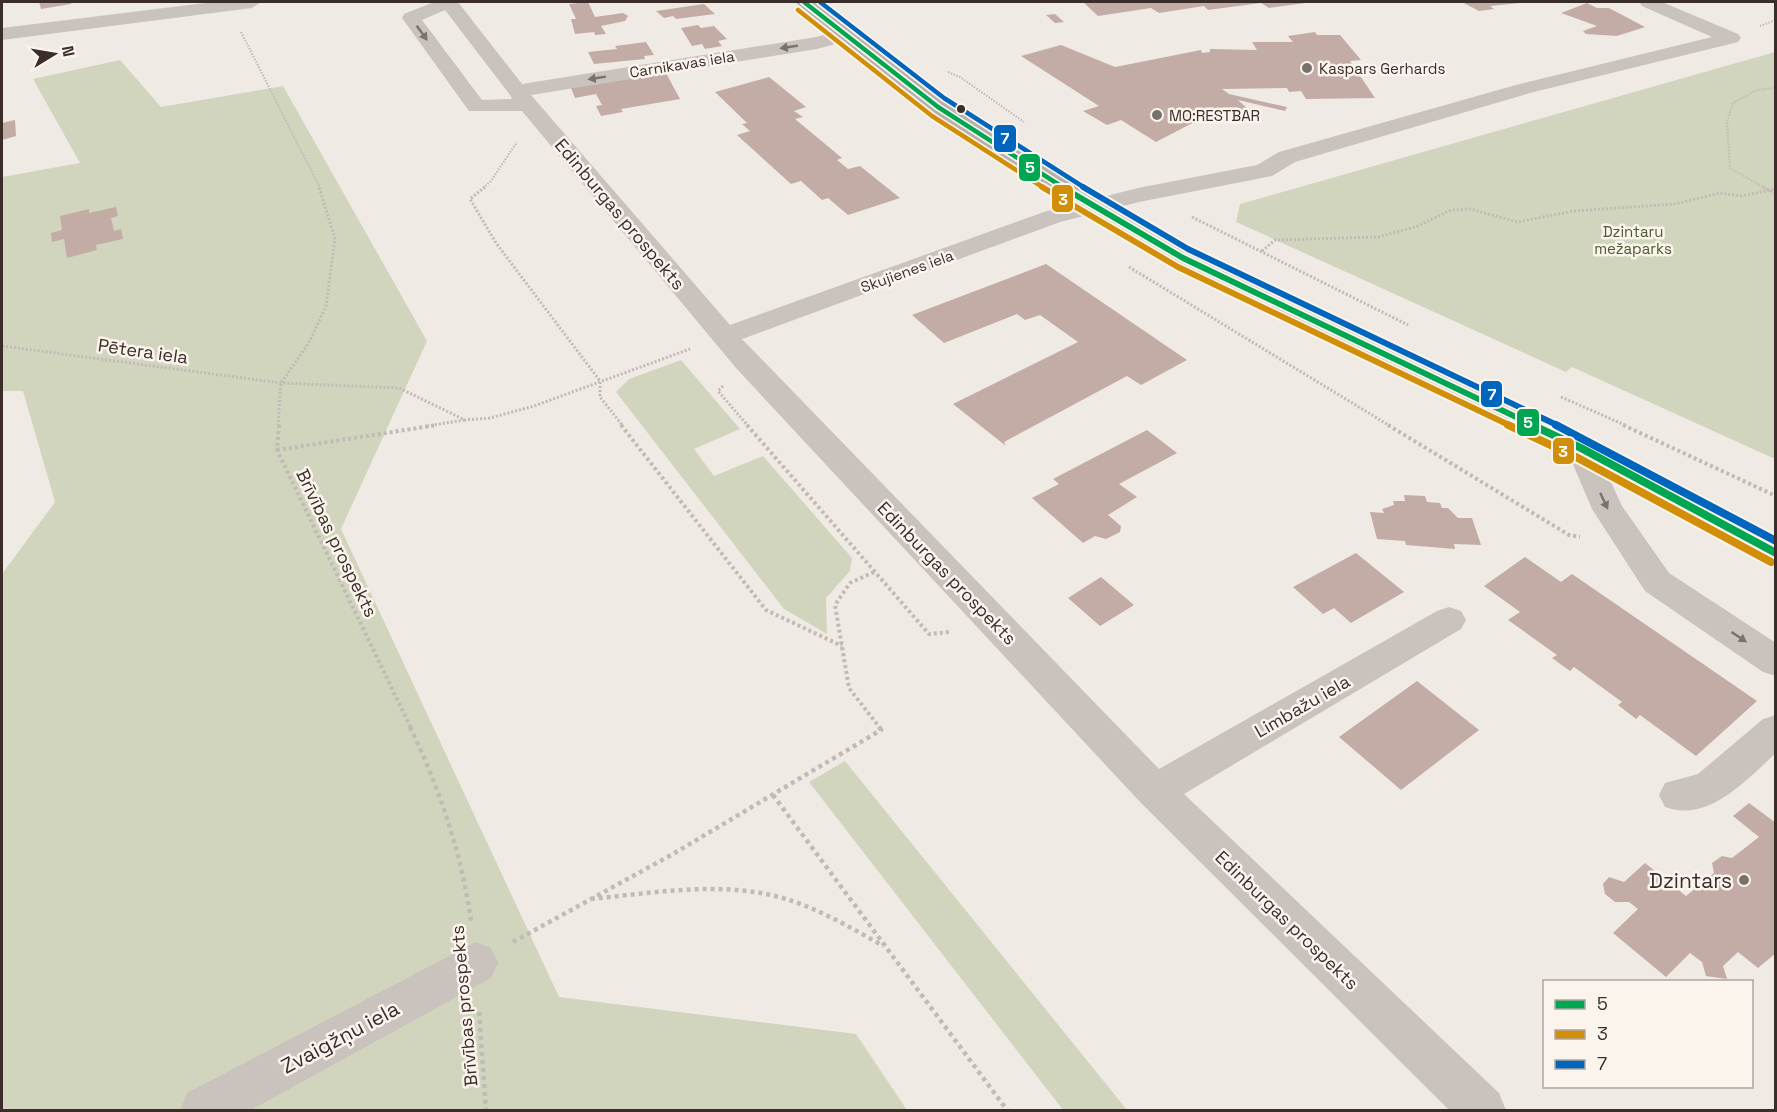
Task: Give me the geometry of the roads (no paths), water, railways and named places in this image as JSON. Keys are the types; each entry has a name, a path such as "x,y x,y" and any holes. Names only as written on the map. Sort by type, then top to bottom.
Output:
{"main road":[{"path":"804,2 938,107 1091,205 1183,258 1581,448 1761,538 1776,553"}],"street":[{"path":"2,34 252,2"},
{"name":"Edinburgas prospekts","path":"448,2 527,103 723,338 1155,791 1482,1110"},
{"path":"1648,2 1674,13 1704,8"},
{"name":"Skujienes iela","path":"723,338 1091,205 1264,171 1287,157 1523,89 1731,38 1674,13"},
{"name":"Carnikavas iela","path":"527,103 846,35"},
{"path":"1581,448 1608,509 1657,582 1776,662"},
{"name":"Limbažu iela","path":"1155,791 1449,621"},
{"path":"1679,795 1709,788 1776,730"},
{"name":"Zvaigžņu iela","path":"204,1110 476,963"}],"place":[{"name":"Kaspars Gerhards","path":"1307,68"},
{"name":"MO:RESTBAR","path":"1157,115"},
{"name":"Dzintars","path":"1744,880"}],"park label":[{"name":"Dzintaru mežaparks","path":"1633,240"}]}
